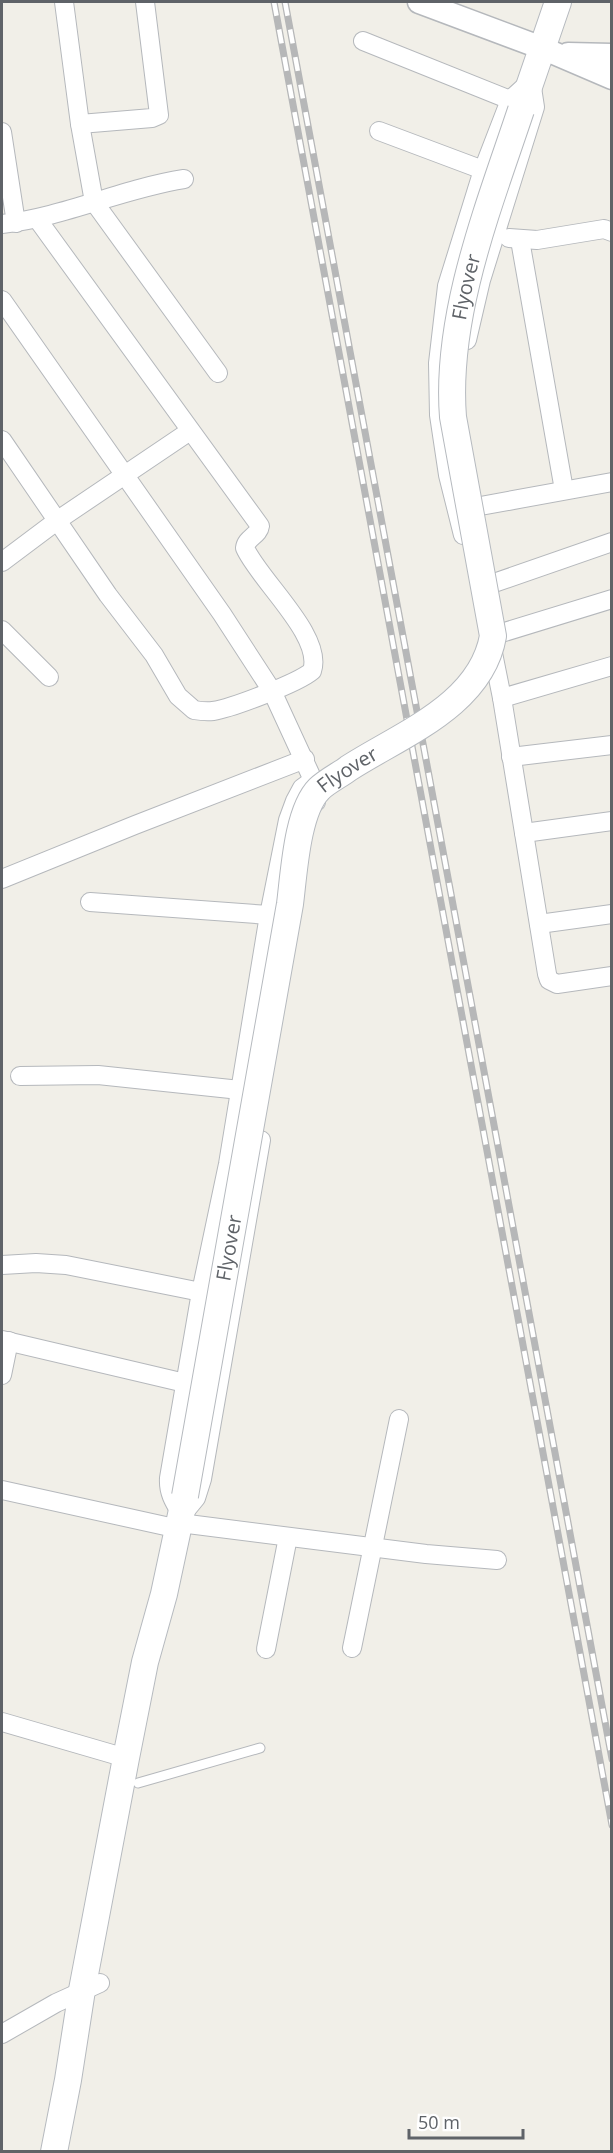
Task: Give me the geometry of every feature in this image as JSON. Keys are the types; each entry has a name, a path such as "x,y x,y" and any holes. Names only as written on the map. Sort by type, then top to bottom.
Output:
{"main road":[{"name":"Flyover","path":"164,1594 181,1516 290,904 302,824 318,789 445,709 472,682 484,665 490,649 493,636 453,417 450,388 458,319 516,105 549,51 558,2"},
{"path":"70,2151 91,1987 126,1758 149,1646 164,1594"},
{"path":"54,2151 68,2080 138,1783 160,1665 164,1594"}],"street":[{"path":"64,2 80,123 94,201 218,373"},
{"path":"80,123 152,118 159,115 145,2"},
{"path":"419,2 549,51 612,78"},
{"path":"363,41 516,105 483,170 447,286 437,381 439,415 448,475 496,665 547,974 557,984 612,976"},
{"path":"549,51 612,55"},
{"path":"496,665 498,634 460,422 459,383 481,280 535,107 531,81"},
{"path":"379,131 483,170"},
{"path":"2,132 9,223 38,220 141,187 184,179"},
{"path":"2,440 108,595 154,655 178,696 186,705 194,710 213,711 272,691 301,679 312,671 314,662 308,637 246,551 246,543 259,531 260,526 38,220"},
{"path":"496,236 537,240 604,229 612,232"},
{"path":"520,240 564,490"},
{"path":"2,300 222,614 272,691 313,780 315,816 202,1479 196,1498 181,1516"},
{"path":"2,562 58,520 190,431"},
{"path":"475,507 612,482"},
{"path":"490,584 612,542"},
{"path":"498,634 612,598"},
{"path":"2,630 49,677"},
{"path":"502,698 612,666"},
{"path":"511,757 612,745"},
{"path":"2,879 145,820 305,759"},
{"path":"181,1516 168,1489 201,1292 228,1164 269,915 288,820 302,788 313,780"},
{"path":"524,833 612,820"},
{"path":"90,902 269,915"},
{"path":"539,924 612,914"},
{"path":"20,1076 98,1075 240,1090"},
{"path":"2,1265 36,1263 66,1265 201,1292"},
{"path":"2,1375 5,1340 185,1383"},
{"path":"352,1648 399,1419"},
{"path":"2,1490 181,1516 288,1537 497,1560"},
{"path":"267,1649 288,1537"},
{"path":"2,1722 126,1758"},
{"path":"2,2034 91,1987"}],"lane":[{"path":"138,1783 260,1748"}],"railway":[{"path":"274,2 612,1825"},
{"path":"285,2 612,1759"}]}
